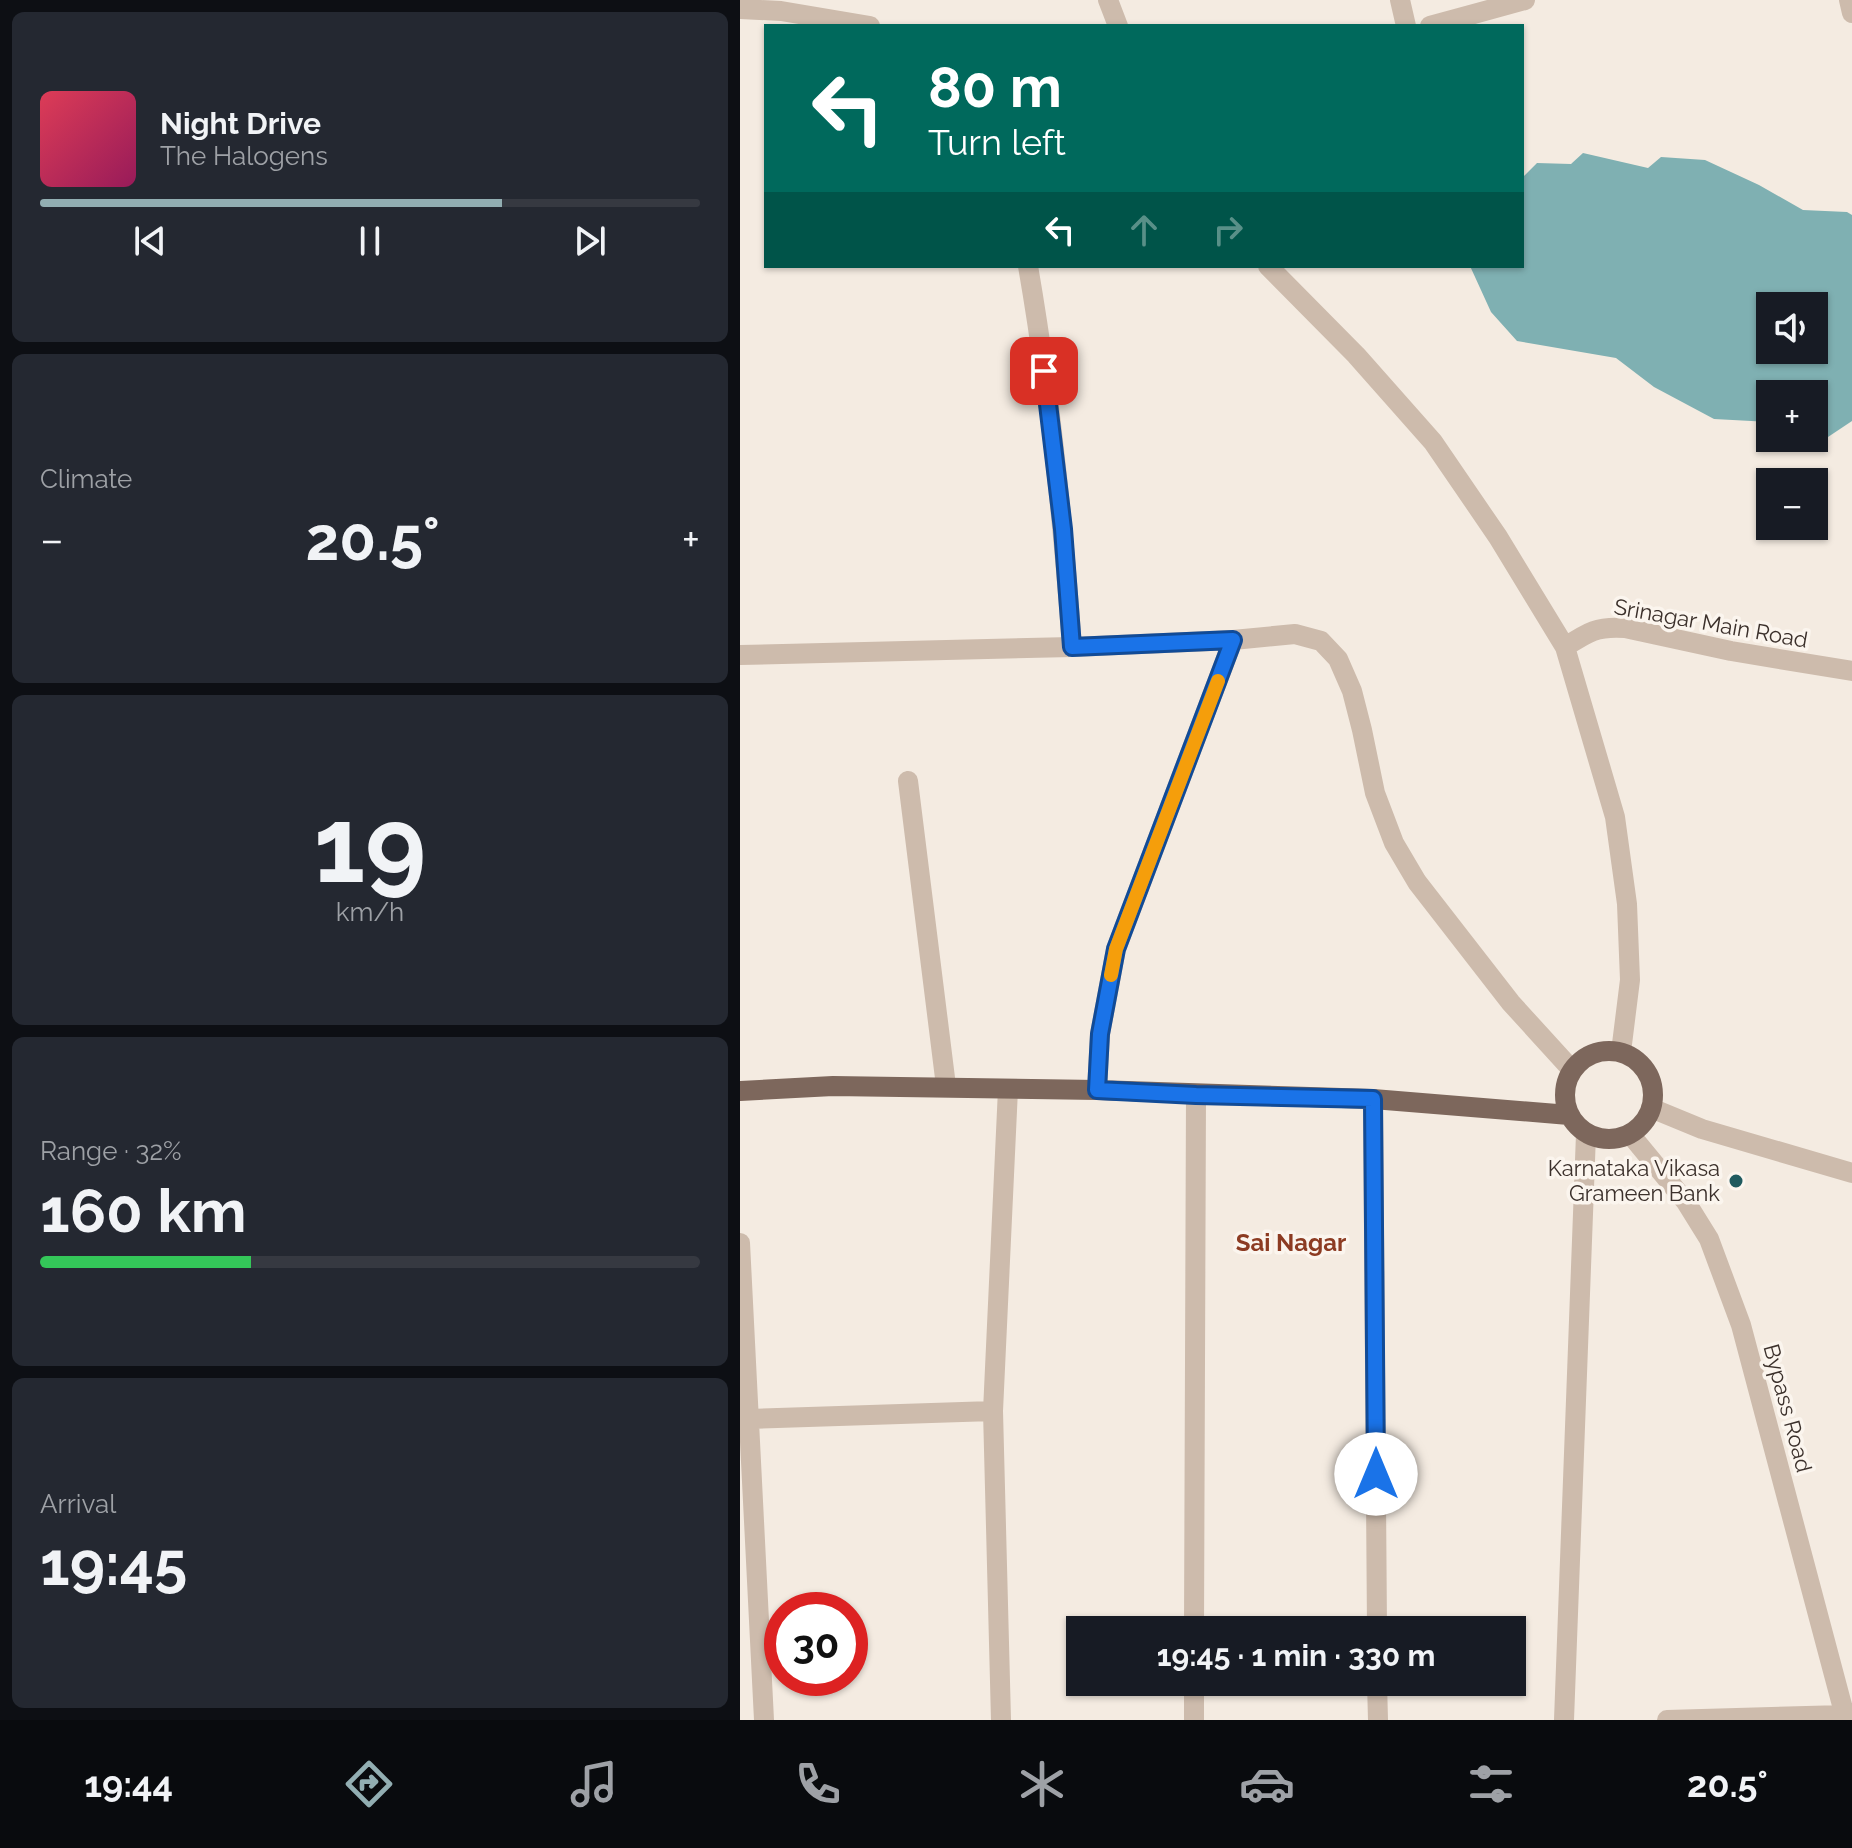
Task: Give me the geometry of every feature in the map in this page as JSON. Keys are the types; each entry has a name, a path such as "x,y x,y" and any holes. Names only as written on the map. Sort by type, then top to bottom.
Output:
{"main road":[{"path":"1606,1051 1629,1056 1641,1065 1650,1078 1653,1093 1651,1108 1644,1122 1630,1134 1616,1139 1586,1134 1569,1115 1565,1100 1566,1084 1572,1070 1590,1055 1606,1051"},
{"path":"740,1091 833,1086 1097,1090 1373,1099 1569,1115"}],"street":[{"path":"1108,0 1117,24"},
{"path":"1400,0 1406,24"},
{"path":"1437,24 1525,0"},
{"path":"740,9 781,11 858,24"},
{"path":"1028,268 1053,433 1072,647"},
{"path":"1270,268 1356,355 1433,442 1498,537 1565,647 1615,817 1627,904 1630,980 1621,1052"},
{"name":"Srinagar Main Road","path":"1565,647 1592,630 1625,628 1731,651 1852,671"},
{"path":"740,655 1072,647 1295,634 1321,641 1338,659 1352,691 1375,793 1394,843 1417,882 1467,948 1511,1003 1572,1070"},
{"path":"1097,1090 1100,1034 1116,949 1233,640"},
{"path":"908,781 946,1086"},
{"path":"1001,1720 993,1411 1008,1089"},
{"path":"1194,1616 1196,1095"},
{"path":"1373,1099 1377,1616"},
{"path":"1651,1108 1702,1129 1852,1173"},
{"path":"1564,1720 1586,1134"},
{"name":"Bypass Road","path":"1630,1134 1686,1202 1709,1239 1741,1325 1848,1716"},
{"path":"740,1243 764,1720"},
{"path":"749,1419 993,1411"},
{"path":"1194,1696 1194,1720"},
{"path":"1377,1696 1378,1720"},
{"path":"1667,1720 1848,1716"}],"water":[{"path":"1583,153 1648,168 1661,157 1705,160 1803,210 1847,212 1852,215 1852,421 1828,437 1828,380 1756,380 1756,421 1714,419 1654,387 1616,358 1517,341 1491,312 1471,268 1524,268 1524,176 1537,163 1571,164"}],"slow traffic":[{"path":"1111,975 1116,949 1218,681"}],"place":[{"name":"Karnataka Vikasa Grameen Bank","path":"1736,1181"}],"district":[{"name":"Sai Nagar","path":"1291,1242"}],"route":[{"path":"1044,371 1063,529 1072,647 1233,640 1116,949 1100,1034 1097,1090 1373,1099 1376,1474"}]}
